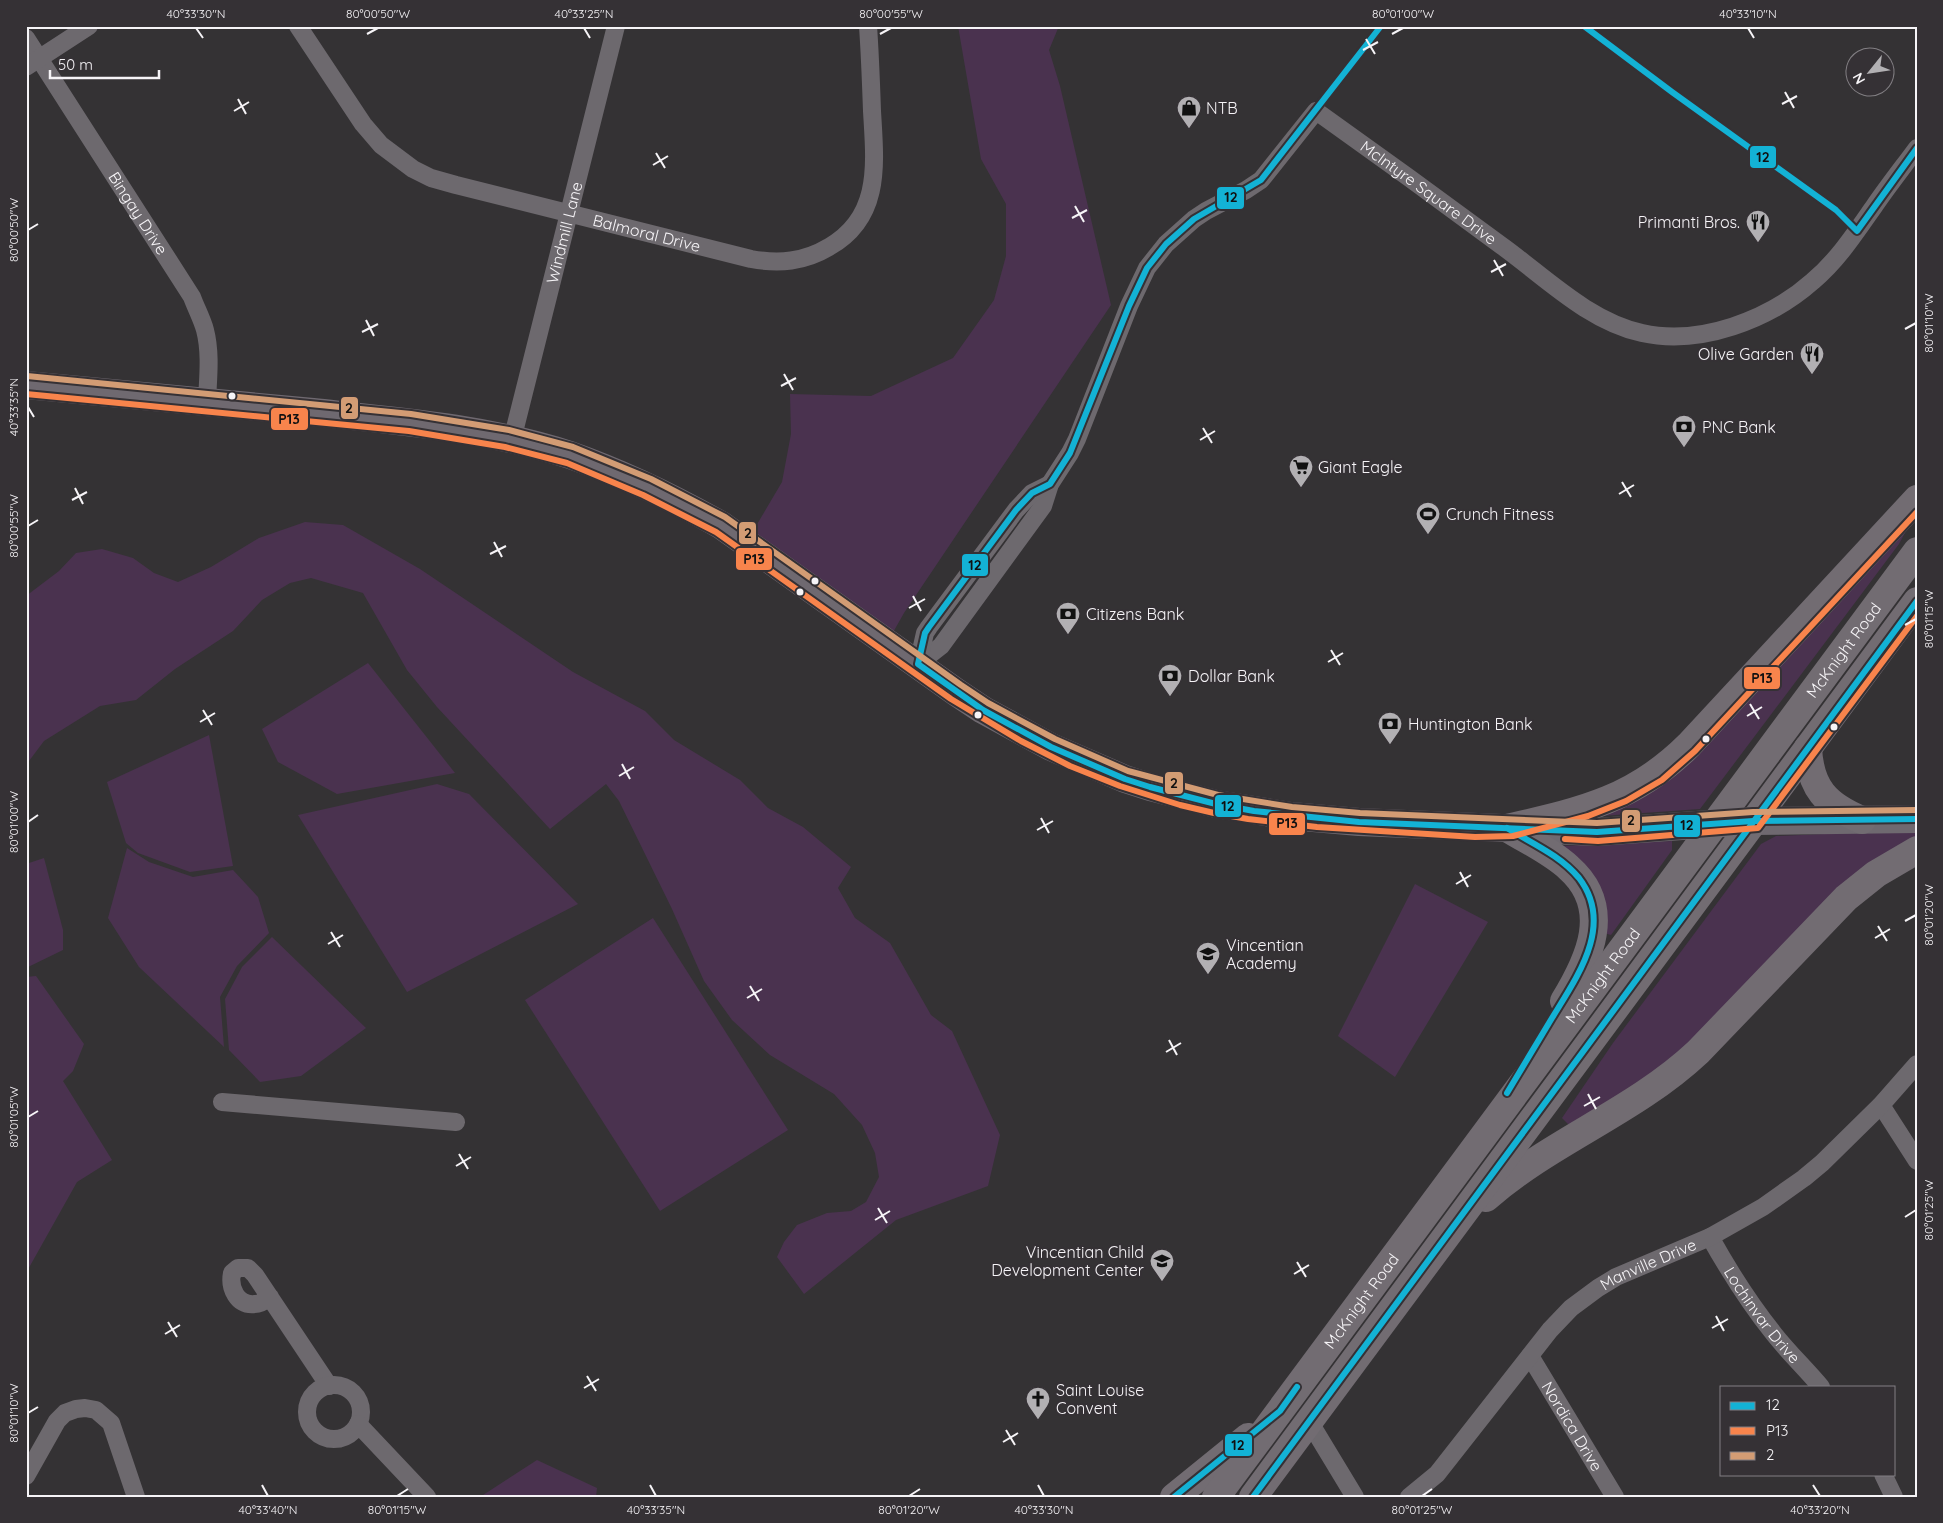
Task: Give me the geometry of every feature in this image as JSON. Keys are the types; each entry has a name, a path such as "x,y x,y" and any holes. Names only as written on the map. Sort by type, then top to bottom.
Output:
{"highway":[{"path":"1507,828 1574,812 1607,801 1640,785 1665,768 1696,738 1917,500"},
{"name":"McKnight Road","path":"1216,1497 1917,551"},
{"name":"McKnight Road","path":"1253,1497 1917,601"},
{"path":"1808,748 1811,772 1820,791 1834,806 1862,820"},
{"path":"1465,1160 1577,979 1588,957 1593,935 1592,904 1578,877 1561,861 1507,828"},
{"path":"1453,1227 1518,1172 1640,1098 1671,1076 1698,1052 1846,898 1876,874 1917,850"},
{"path":"1174,1497 1280,1411"}],"main road":[{"path":"26,385 207,401 427,424 512,440 588,462 634,481 691,508 721,525 983,710 1059,750 1125,779 1216,804 1300,817 1359,822 1598,832 1753,821 1917,819"}],"street":[{"path":"33,63 89,26"},
{"name":"Balmoral Drive","path":"298,26 363,124 394,157 413,170 431,178 764,261 800,260 833,245 852,229 860,218 869,199 873,181 874,152 868,26"},
{"name":"Windmill Lane","path":"512,440 616,26"},
{"name":"Bingay Drive","path":"26,38 33,63 192,297 205,330 208,361 207,401"},
{"name":"McIntyre Square Drive","path":"918,664 941,646 1043,506 1050,484 1077,438 1128,306 1147,268 1166,244 1194,218 1261,180 1316,111 1431,193 1580,305 1623,328 1664,336 1700,334 1730,327 1760,315 1802,290 1825,270 1846,246 1917,148"},
{"name":"Manville Drive","path":"1409,1497 1437,1474 1560,1318 1598,1288 1642,1265 1710,1237 1763,1207 1804,1178 1881,1105 1917,1064"},
{"path":"222,1102 456,1122"},
{"path":"1881,1105 1917,1161"},
{"name":"Lochinvar Drive","path":"1710,1237 1729,1271 1759,1315 1820,1386"},
{"path":"270,1297 329,1386"},
{"name":"Nordica Drive","path":"1530,1356 1615,1497"},
{"path":"329,1386 343,1387 351,1391 361,1406 361,1416 353,1432 346,1437 338,1439 329,1439 321,1436 309,1423 307,1414 311,1398 317,1391 329,1386"},
{"path":"26,1476 57,1421 65,1413 76,1408 96,1410 111,1423 136,1497"},
{"path":"1309,1421 1355,1497"},
{"path":"358,1424 427,1497"},
{"path":"1884,1476 1894,1497"}],"shaded area":[{"path":"958,26 1059,26 1049,50 1060,86 1111,305 904,613 887,643 746,543 782,482 791,434 790,394 871,396 953,358 994,300 1006,256 1006,204 981,159"},
{"path":"305,522 343,525 420,569 573,672 645,711 674,740 740,780 768,808 803,827 851,867 838,888 855,918 890,943 931,1015 952,1031 1000,1135 988,1186 896,1220 804,1294 777,1257 784,1242 797,1225 827,1213 851,1211 866,1202 879,1177 875,1153 862,1125 834,1094 770,1055 732,1020 704,981 672,909 619,801 606,784 550,829 437,707 407,670 363,593 311,578 290,583 262,600 233,631 175,669 136,700 100,706 44,741 26,765 26,596 59,571 76,553 102,549 133,558 154,573 178,582 211,567 259,538"},
{"path":"1908,527 1899,544 1700,809 1587,817 1617,807"},
{"path":"368,663 455,773 337,794 278,762 262,729"},
{"path":"209,735 233,866 190,872 138,853 126,843 107,782"},
{"path":"437,784 469,794 578,904 407,992 298,815"},
{"path":"1917,830 1917,839 1672,1061 1572,1128 1562,1118 1613,1043 1761,844 1776,836"},
{"path":"1672,841 1672,850 1611,935 1604,933 1561,846"},
{"path":"127,848 149,862 193,877 233,870 258,897 269,933 237,966 220,997 224,1047 139,967 108,918"},
{"path":"44,858 63,930 63,950 26,968 26,864"},
{"path":"1415,884 1488,922 1395,1077 1338,1036"},
{"path":"653,918 788,1130 660,1211 525,1000"},
{"path":"272,937 366,1028 301,1076 260,1082 229,1050 225,999 242,967"},
{"path":"36,976 84,1044 73,1071 63,1081 112,1160 77,1182 26,1273 26,977"},
{"path":"537,1460 597,1488 596,1497 480,1497"}],"transit line":[{"name":"12","path":"1381,26 1261,180 1194,219 1166,244 1147,268 1129,306 1070,453 1050,484 1032,493 1016,510 929,627 925,633 918,664 983,710 1051,747 1125,779 1150,787 1216,804 1254,811 1359,822 1597,832 1753,821 1917,819"},
{"name":"12","path":"1584,26 1836,210 1857,231 1917,148"},
{"name":"2","path":"27,376 411,414 509,430 573,447 651,479 725,517 988,703 1055,739 1128,771 1218,795 1292,807 1360,813 1597,823 1753,812 1917,810"},
{"name":"P13","path":"26,394 409,431 505,447 567,463 643,495 716,532 951,699 1021,741 1070,766 1120,786 1180,805 1248,819 1317,827 1475,837 1513,836 1588,816 1626,801 1662,780 1695,751 1917,512"},
{"name":"12","path":"1253,1497 1917,601"},
{"name":"P13","path":"1565,839 1598,841 1758,828 1917,616"},
{"name":"12","path":"1507,828 1545,850 1571,870 1579,878 1589,896 1593,914 1593,932 1581,968 1507,1093"},
{"name":"12","path":"1174,1497 1280,1411 1297,1387"}],"place":[{"name":"NTB","path":"1189,129"},
{"name":"Primanti Bros.","path":"1758,243"},
{"name":"Olive Garden","path":"1812,375"},
{"name":"PNC Bank","path":"1684,448"},
{"name":"Giant Eagle","path":"1301,488"},
{"name":"Crunch Fitness","path":"1428,535"},
{"name":"Citizens Bank","path":"1068,635"},
{"name":"Dollar Bank","path":"1170,697"},
{"name":"Huntington Bank","path":"1390,745"},
{"name":"Vincentian Academy","path":"1208,975"},
{"name":"Vincentian Child Development Center","path":"1162,1282"},
{"name":"Saint Louise Convent","path":"1038,1420"}]}
